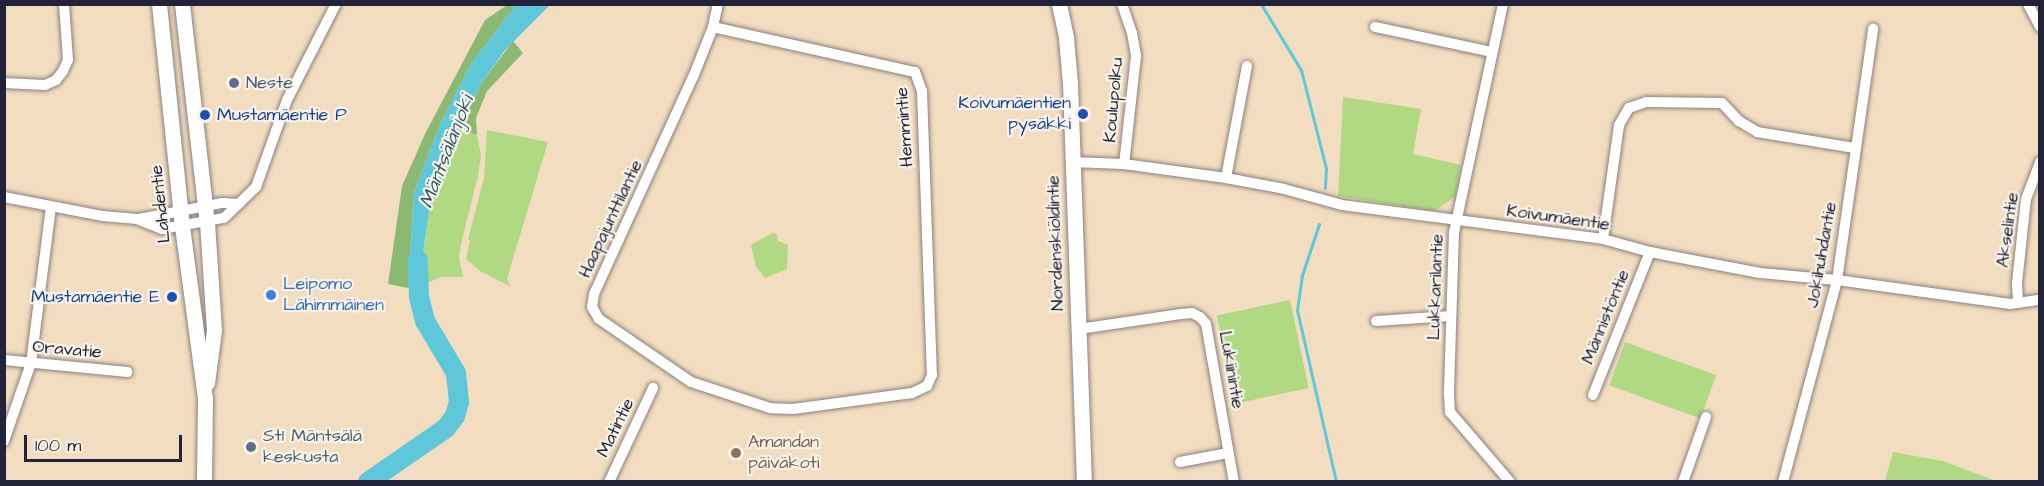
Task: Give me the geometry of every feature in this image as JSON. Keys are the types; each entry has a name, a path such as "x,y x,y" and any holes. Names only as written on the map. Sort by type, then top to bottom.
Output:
{"main road":[{"name":"Lahdentie","path":"159,4 181,219 205,398"},
{"name":"Lahdentie","path":"182,4 207,222 214,330 205,398 204,482"},
{"name":"Nordenskiöldintie","path":"1059,4 1066,38 1070,83 1084,482"}],"street":[{"path":"4,83 45,85 56,80 63,71 68,60 64,4"},
{"path":"181,219 207,222 224,218 256,187 287,100 336,4"},
{"name":"Haapajunttilantie","path":"718,4 713,27 644,188 594,294 592,307 599,319 691,382 770,408 793,409 912,393 927,386"},
{"name":"Koulupolku","path":"1122,4 1132,33 1136,56 1124,164"},
{"name":"Lukkarilantie","path":"1503,4 1462,204 1456,221 1451,316 1450,412 1510,482"},
{"path":"2028,4 2040,27"},
{"name":"Hemmintie","path":"713,27 915,72 922,91 932,375 927,386"},
{"path":"1375,27 1492,52"},
{"name":"Jokihuhdantie","path":"1783,482 1837,280 1873,29"},
{"path":"1226,178 1246,66"},
{"path":"1603,239 1619,125 1629,108 1646,102 1722,103 1739,121 1756,132 1855,148"},
{"name":"Koivumäentie","path":"1071,162 1124,164 1226,178 1284,189 1342,205 1603,239 1650,252 1760,273 1837,280 2018,303 2040,300"},
{"name":"Akselintie","path":"2018,303 2017,283 2026,199 2040,162"},
{"path":"4,197 51,207 137,219 162,229 205,206 239,204"},
{"path":"4,441 32,363 51,207"},
{"name":"Männistöntie","path":"1593,394 1650,252"},
{"name":"Lukiinintie","path":"1078,329 1192,313 1200,317 1206,324 1234,482"},
{"path":"1376,321 1451,316"},
{"name":"Oravatie","path":"4,360 127,372"},
{"name":"Matintie","path":"609,482 653,388"},
{"path":"1683,482 1706,417"},
{"path":"1180,462 1228,453"}],"green space":[{"path":"507,5 516,5 471,64 441,122 414,192 408,288 388,284 402,186 425,134 485,20"},
{"path":"513,41 523,53 487,91 476,118 477,135 459,128 483,81"},
{"path":"1343,97 1421,109 1413,154 1461,165 1455,197 1434,211 1338,196"},
{"path":"459,128 477,135 481,155 461,244 459,258 463,277 441,277 423,285 421,267 429,211"},
{"path":"487,130 548,142 507,279 511,287 480,271 466,259 470,240 468,239 484,178"},
{"path":"772,233 777,234 778,241 788,245 787,269 765,278 756,267 751,245"},
{"path":"1290,300 1309,388 1235,404 1217,316"},
{"path":"1625,342 1716,375 1700,418 1609,385"},
{"path":"1893,452 1943,461 1996,481 1885,481"}],"water":[{"path":"516,5 550,5 505,50 483,81 462,121 429,211 421,267 423,285 408,288 414,192 441,122 471,64"}],"waterway":[{"path":"1261,4 1301,70 1326,168 1325,188"},
{"path":"1319,224 1302,275 1297,310 1336,482"},
{"name":"Mäntsälänjoki","path":"368,482 446,428 455,416 459,402 456,373 425,321 419,297 418,260"}],"place":[{"name":"Neste","path":"234,83"},
{"name":"Koivumäentien pysäkki","path":"1083,114"},
{"name":"Mustamäentie P","path":"205,115"},
{"name":"Leipomo Lähimmäinen","path":"271,295"},
{"name":"Mustamäentie E","path":"172,297"},
{"name":"St1 Mäntsälä keskusta","path":"251,447"},
{"name":"Amandan päiväkoti","path":"736,453"}]}
